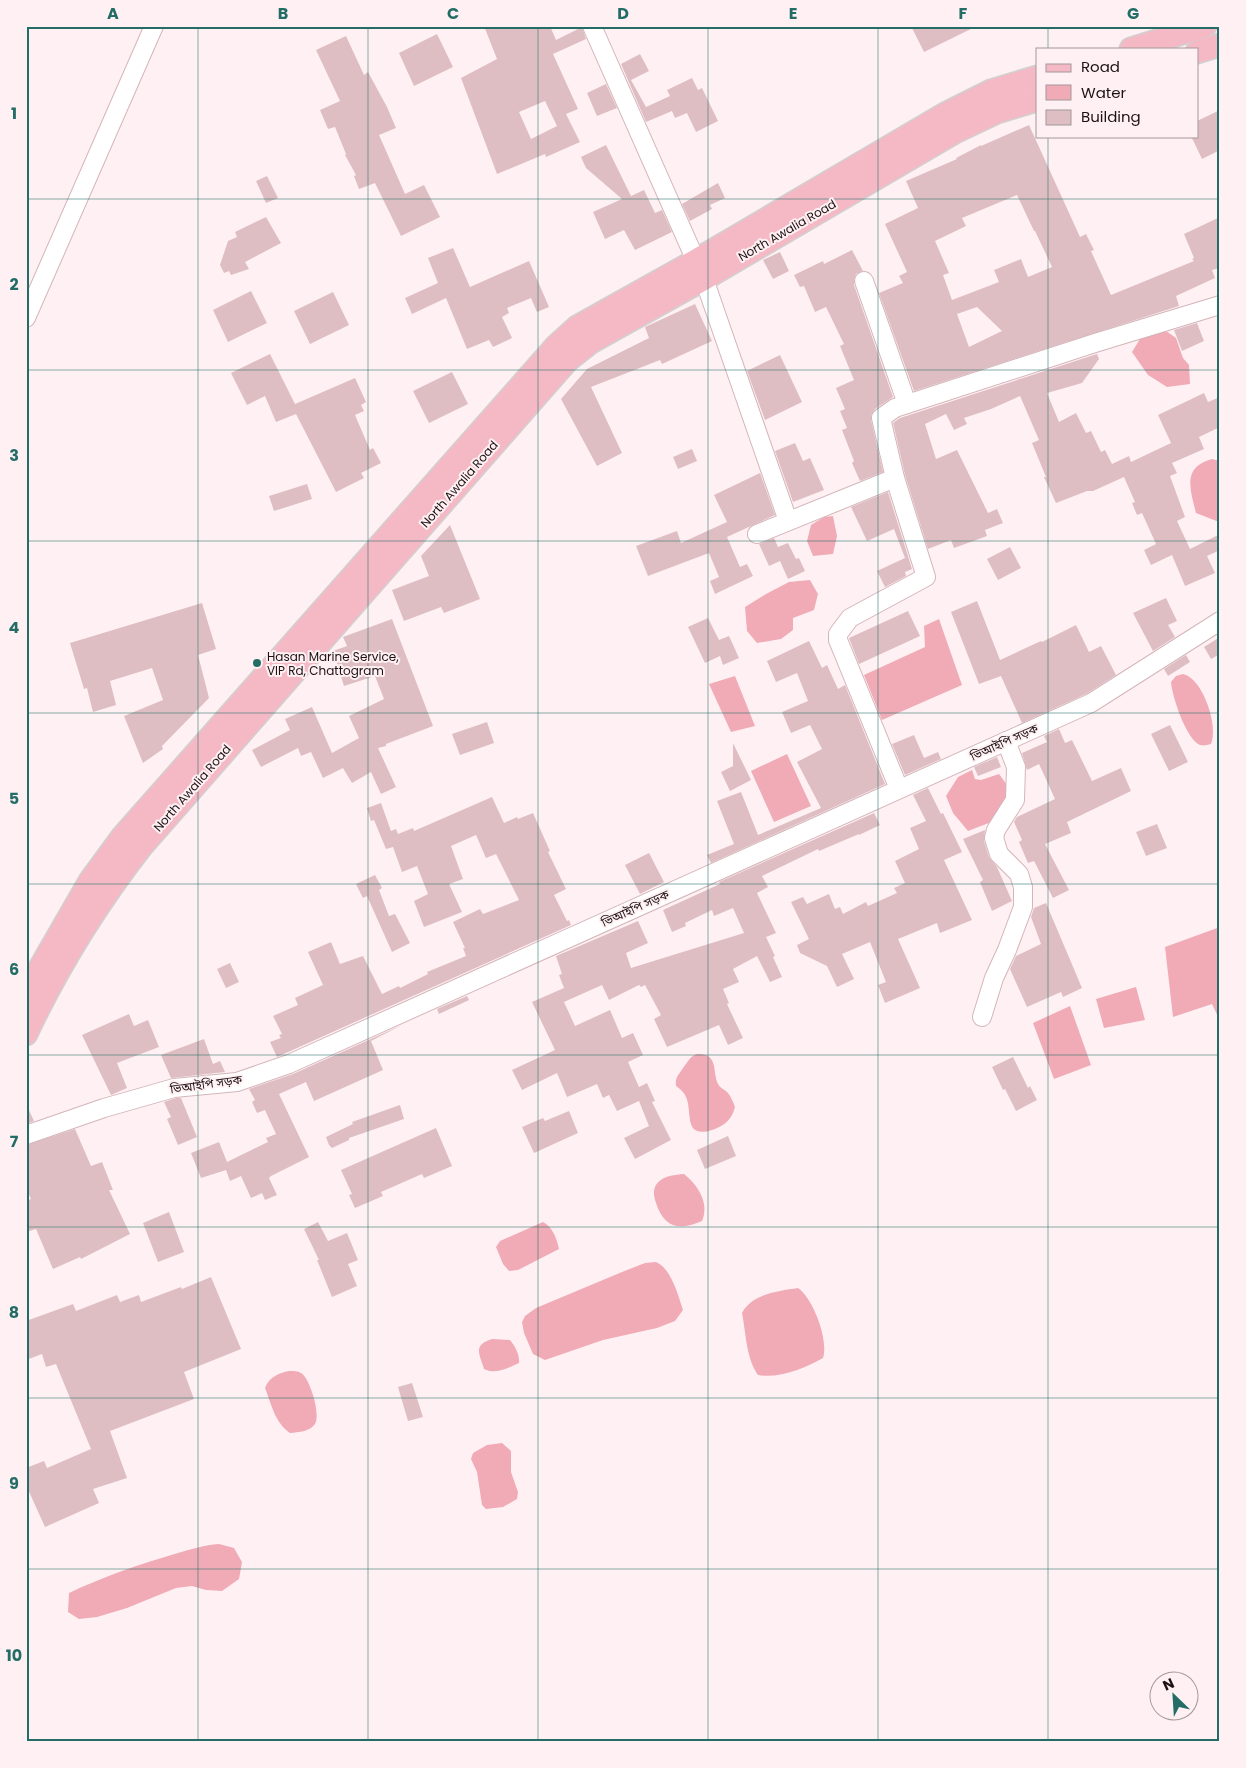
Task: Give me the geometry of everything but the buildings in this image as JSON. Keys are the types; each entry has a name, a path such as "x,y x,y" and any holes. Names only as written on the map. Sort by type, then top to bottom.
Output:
{"main road":[{"path":"1134,48 1205,26"},
{"path":"1198,52 1220,45"},
{"name":"North Awalia Road","path":"26,1034 42,1000 109,888 141,847 567,361 591,342 700,270 945,114 991,91 1036,77"},
{"name":"North Awalia Road","path":"26,992 90,881 123,836 556,346 577,327 700,270 955,132 997,112 1036,100"}],"street":[{"path":"26,318 154,26"},
{"path":"592,26 700,270 788,521"},
{"path":"864,281 907,404"},
{"path":"899,789 838,640 838,634 850,618 926,577 896,478 881,418 895,408 907,404 1220,305"},
{"path":"757,534 896,478"},
{"name":"ভিআইপি সড়ক","path":"26,1134 104,1108 174,1088 237,1082 289,1064 1091,703 1220,621"},
{"path":"982,1017 994,978 1023,907 1023,886 1019,874 999,854 994,838 996,830 1015,800 1016,767 1006,741"}],"water":[{"path":"1166,331 1176,338 1183,358 1189,365 1190,384 1167,387 1148,375 1132,352 1140,339"},
{"path":"1212,459 1220,461 1219,522 1196,513 1190,480 1196,467"},
{"path":"833,516 837,536 833,554 813,556 807,541 811,525 824,517"},
{"path":"810,580 818,594 814,610 793,618 793,630 781,639 757,643 747,631 745,607 789,582"},
{"path":"939,619 962,685 882,720 864,675 925,647 924,626"},
{"path":"1183,674 1190,677 1197,684 1208,704 1213,726 1211,744 1200,745 1195,741 1181,716 1171,682 1176,676"},
{"path":"735,676 755,726 731,732 709,684"},
{"path":"787,754 811,806 774,822 751,771"},
{"path":"972,770 975,779 981,780 999,774 1007,785 1005,804 994,821 968,831 953,813 946,796 958,777"},
{"path":"1220,927 1220,1021 1212,1004 1173,1017 1165,947"},
{"path":"1136,987 1145,1020 1104,1028 1096,999"},
{"path":"1070,1006 1091,1065 1054,1079 1033,1023"},
{"path":"697,1054 709,1056 712,1060 718,1084 732,1099 735,1107 726,1123 705,1132 693,1128 686,1097 676,1086 679,1074 690,1058"},
{"path":"684,1174 698,1189 705,1208 702,1221 679,1226 673,1225 663,1218 656,1203 654,1189 656,1184 665,1178"},
{"path":"543,1222 554,1233 559,1249 518,1270 509,1271 503,1264 496,1247 500,1241"},
{"path":"656,1262 670,1276 683,1310 675,1321 657,1328 603,1340 545,1360 533,1354 524,1333 522,1322 525,1316 536,1308 622,1272 645,1263"},
{"path":"798,1288 809,1301 822,1331 824,1341 823,1358 800,1369 783,1374 758,1375 751,1361 742,1313 752,1302 766,1294"},
{"path":"492,1339 510,1340 517,1351 519,1363 497,1371 484,1369 479,1350 482,1344"},
{"path":"289,1371 301,1373 308,1382 317,1413 313,1427 304,1431 290,1433 277,1418 265,1388 275,1376"},
{"path":"502,1443 511,1451 511,1472 518,1492 517,1499 503,1507 486,1509 482,1505 477,1472 471,1459 473,1453 487,1445"},
{"path":"219,1544 234,1548 242,1562 239,1579 222,1591 206,1590 192,1586 176,1588 127,1608 97,1617 79,1619 68,1612 69,1593 82,1587 150,1562 198,1547"}],"place":[{"name":"Hasan Marine Service, VIP Rd, Chattogram","path":"257,663"}]}
